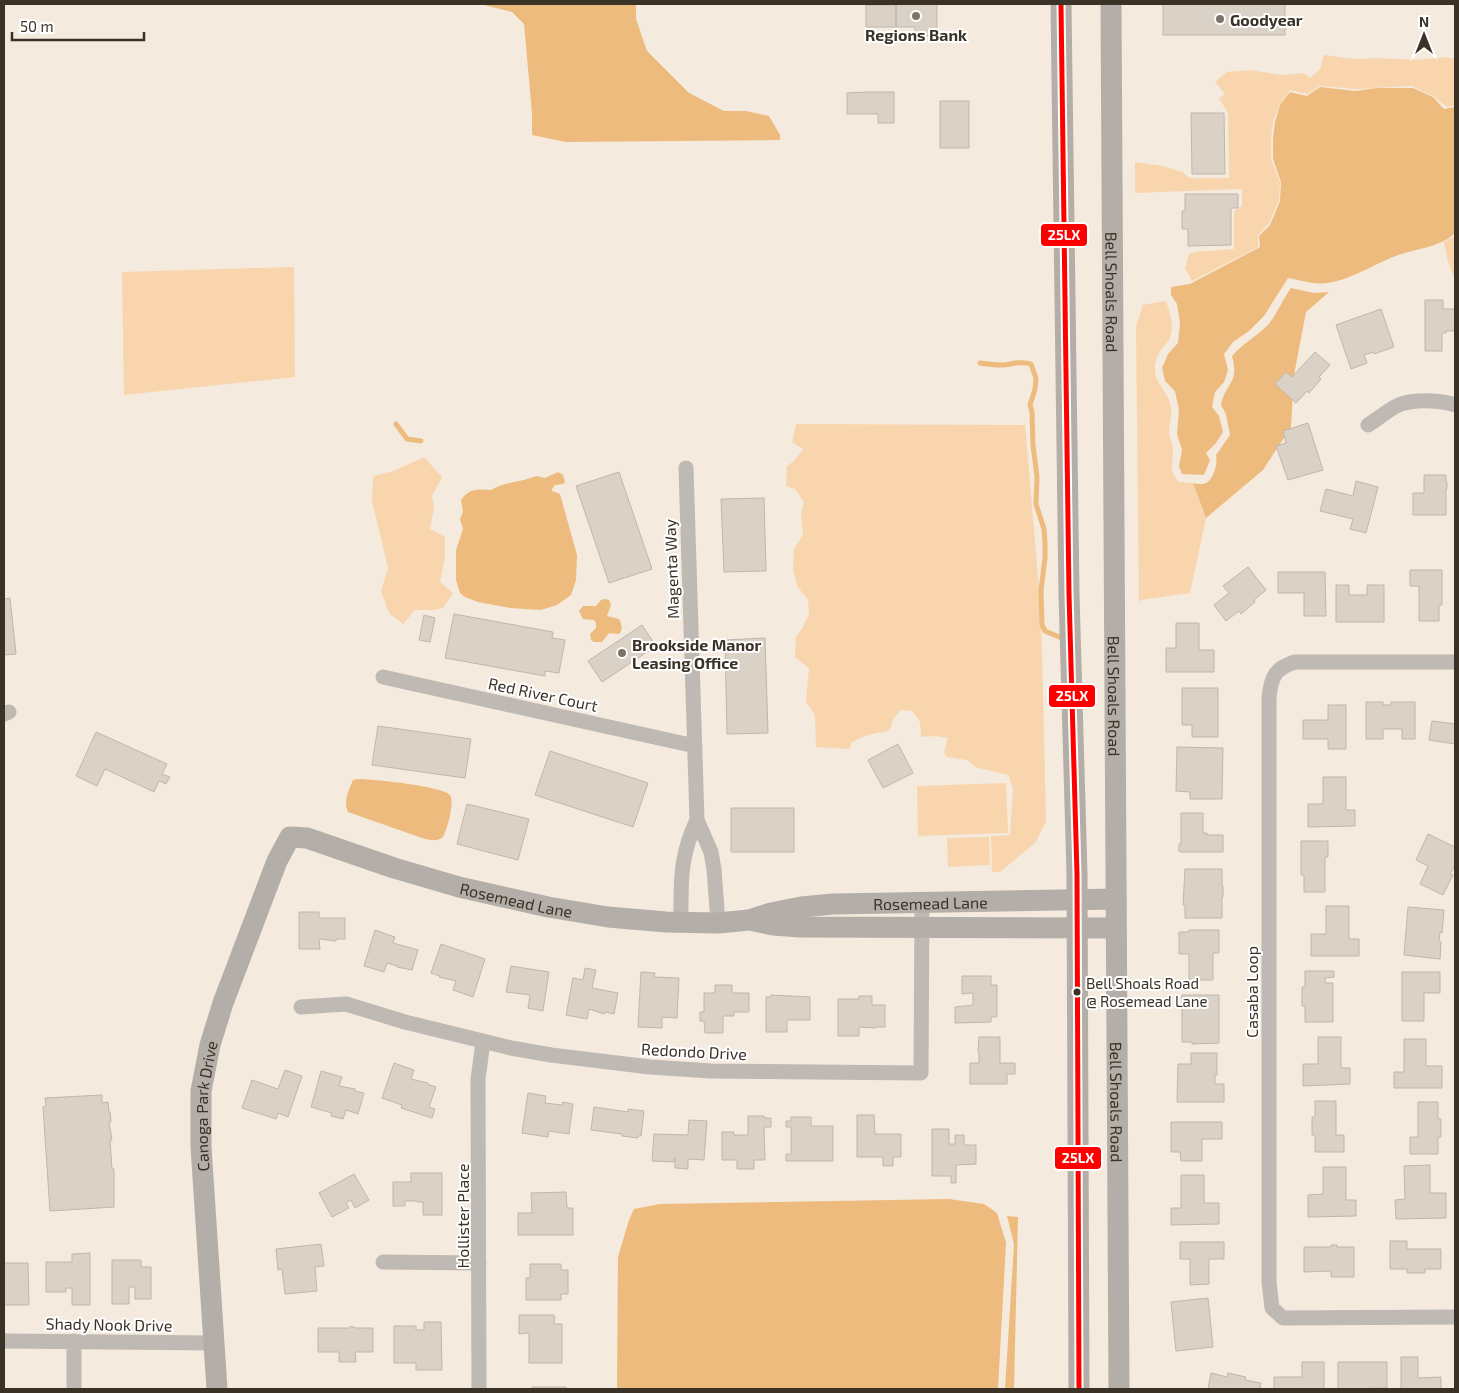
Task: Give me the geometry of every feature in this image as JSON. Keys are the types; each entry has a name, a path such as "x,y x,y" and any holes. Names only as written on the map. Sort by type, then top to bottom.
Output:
{"main road":[{"path":"1061,4 1069,594 1077,900 1079,1389"},
{"name":"Bell Shoals Road","path":"1111,4 1119,1389"},
{"name":"Rosemead Lane","path":"290,837 307,838 449,885 518,901 608,916 682,923 718,923 749,920 771,913 816,905 922,901 1116,899"},
{"name":"Canoga Park Drive","path":"217,1389 200,1129 201,1091 222,1003 277,861 290,837"},
{"name":"Rosemead Lane","path":"749,920 773,925 800,927 1116,928"}],"street":[{"path":"1368,425 1399,404 1446,402 1455,405"},
{"name":"Magenta Way","path":"686,468 697,820 711,852 718,923"},
{"name":"Casaba Loop","path":"1455,662 1295,662 1279,670 1270,684 1269,1282 1272,1308 1282,1318 1455,1317"},
{"name":"Red River Court","path":"383,677 694,746"},
{"name":"Magenta Way","path":"682,923 681,892 684,853 697,820"},
{"name":"Redondo Drive","path":"301,1007 346,1004 483,1042 560,1056 650,1066 711,1071 921,1073 922,901"},
{"name":"Hollister Place","path":"479,1389 478,1079 483,1042"},
{"path":"383,1262 479,1263"},
{"name":"Shady Nook Drive","path":"4,1341 213,1343"},
{"path":"74,1341 74,1389"}],"shaded area":[{"path":"480,4 636,4 636,19 647,51 689,93 724,111 746,111 769,116 780,135 780,140 566,142 532,135 532,113 524,24 512,12"},
{"path":"1324,55 1356,59 1417,60 1447,57 1455,59 1455,105 1447,107 1433,96 1412,86 1356,89 1319,86 1308,94 1290,90 1279,106 1273,122 1271,139 1271,159 1280,182 1279,200 1269,223 1258,235 1258,247 1192,281 1185,268 1189,254 1234,249 1234,211 1242,206 1242,189 1135,193 1135,162 1163,166 1182,172 1190,178 1229,178 1228,113 1219,98 1225,94 1215,82 1227,72 1250,70 1281,75 1304,73 1310,78 1320,69"},
{"path":"1320,87 1355,91 1377,88 1413,88 1433,97 1444,109 1455,107 1455,233 1436,245 1398,255 1341,280 1310,283 1288,278 1264,316 1249,331 1233,342 1224,354 1228,370 1224,382 1215,392 1212,407 1219,416 1223,432 1206,453 1210,460 1204,475 1182,474 1179,466 1182,450 1177,434 1179,410 1175,391 1165,381 1162,368 1168,354 1178,343 1180,323 1177,304 1171,295 1171,287 1190,284 1260,247 1259,236 1270,225 1280,201 1281,182 1273,159 1273,138 1280,105 1290,92 1307,96"},
{"path":"1455,236 1455,281 1444,242"},
{"path":"294,267 295,377 124,395 122,272"},
{"path":"1291,288 1314,293 1329,292 1306,312 1294,375 1291,427 1263,470 1206,518 1193,483 1204,484 1209,481 1216,466 1216,455 1230,435 1226,414 1221,405 1233,378 1234,365 1232,356 1268,325"},
{"path":"1165,301 1169,309 1172,329 1169,339 1156,360 1155,373 1159,384 1170,402 1169,431 1173,448 1172,470 1179,482 1193,483 1206,518 1190,593 1138,602 1136,326 1143,305"},
{"path":"796,424 1025,425 1041,611 1046,821 1036,842 1000,872 992,872 991,836 1010,835 1013,788 1008,775 975,767 967,760 947,757 944,752 948,738 935,736 921,737 920,722 912,711 901,710 894,718 889,731 860,738 851,743 850,749 816,747 815,715 806,702 809,668 795,657 796,637 809,614 808,600 797,586 793,569 794,549 803,535 801,515 804,502 795,489 786,486 787,466 794,461 803,449 792,442"},
{"path":"424,457 442,477 432,496 434,507 430,529 445,537 445,557 440,582 453,593 443,608 415,610 403,624 389,613 381,591 388,568 372,501 373,476 391,472"},
{"path":"558,472 563,475 565,482 555,485 552,491 560,494 577,555 576,580 571,595 557,605 541,610 510,608 478,602 465,597 460,593 456,580 456,550 463,529 460,519 463,512 461,500 467,493 474,490 491,490 501,485 536,476 545,478"},
{"path":"601,600 609,600 611,605 607,616 619,619 621,631 619,634 609,633 602,642 594,642 591,640 590,634 596,628 596,623 594,620 583,619 579,611 583,606 596,606"},
{"path":"353,780 421,786 450,795 451,810 443,837 436,840 425,839 348,812 347,796"},
{"path":"1006,783 1008,833 918,836 917,786"},
{"path":"989,837 990,865 948,867 947,838"},
{"path":"949,1199 984,1204 997,1213 1006,1243 998,1389 617,1389 618,1257 634,1209 660,1204"},
{"path":"1007,1216 1018,1217 1014,1389 1005,1389 1014,1244"}],"building":[{"name":"Regions Bank","path":"896,4 937,4 937,36 915,36 915,27 896,27"},
{"path":"1163,4 1285,4 1285,35 1163,35"},
{"path":"866,5 896,5 896,27 866,27"},
{"path":"894,92 894,123 878,123 878,114 847,114 847,93"},
{"path":"940,101 969,101 969,148 940,148"},
{"path":"1191,113 1224,113 1225,174 1192,174"},
{"path":"1185,194 1238,194 1238,208 1231,208 1231,245 1188,246 1188,229 1182,229 1182,211 1185,211"},
{"path":"1425,300 1443,300 1443,309 1455,309 1455,331 1442,333 1442,351 1425,351"},
{"path":"1381,309 1394,347 1374,354 1373,352 1364,355 1367,363 1351,369 1336,325"},
{"path":"1315,352 1330,365 1319,377 1321,379 1309,393 1307,391 1296,403 1275,384 1286,372 1292,377"},
{"path":"1308,423 1323,470 1288,480 1276,446 1286,443 1283,431"},
{"path":"619,472 652,569 609,583 576,486"},
{"path":"1424,475 1446,475 1446,515 1413,515 1413,493 1424,493"},
{"path":"1356,481 1378,487 1366,533 1350,529 1353,519 1320,511 1326,489 1353,496"},
{"path":"764,498 766,571 724,572 721,499"},
{"path":"1248,567 1266,590 1241,614 1239,611 1226,621 1214,605 1229,593 1223,586"},
{"path":"1410,570 1442,570 1442,605 1439,605 1439,621 1419,621 1419,586 1410,586"},
{"path":"1278,572 1325,572 1326,616 1304,616 1304,593 1278,593"},
{"path":"1336,585 1349,585 1349,595 1367,595 1367,585 1384,585 1384,622 1336,622"},
{"path":"10,598 16,654 4,655 4,599"},
{"path":"454,614 553,632 552,638 565,640 559,673 545,671 545,676 445,658"},
{"path":"424,615 435,618 430,642 419,640"},
{"path":"1176,623 1199,623 1199,650 1214,650 1214,672 1166,672 1166,648 1176,648"},
{"name":"Brookside Manor Leasing Office","path":"642,625 656,646 602,682 588,661"},
{"path":"765,638 768,733 727,734 725,640"},
{"path":"1182,688 1218,688 1218,737 1192,737 1192,725 1182,725"},
{"path":"1366,702 1383,702 1383,705 1391,705 1391,702 1415,702 1415,739 1402,739 1402,729 1383,729 1383,739 1366,739"},
{"path":"1328,705 1346,705 1346,749 1328,749 1328,739 1303,739 1303,720 1328,720"},
{"path":"1432,721 1455,724 1455,744 1429,740"},
{"path":"378,726 471,739 465,778 372,765"},
{"path":"96,732 167,764 162,774 170,777 166,784 159,781 154,792 105,769 97,786 76,776"},
{"path":"898,744 913,773 883,788 868,760"},
{"path":"1177,747 1223,748 1222,799 1190,799 1190,792 1176,791"},
{"path":"550,751 648,783 633,827 535,795"},
{"path":"1323,777 1346,777 1346,810 1355,810 1355,826 1308,827 1308,804 1323,804"},
{"path":"467,804 529,819 518,860 457,844"},
{"path":"731,808 794,808 794,852 731,852"},
{"path":"1181,813 1203,813 1203,833 1207,833 1207,835 1223,835 1223,852 1179,851 1179,844 1181,844"},
{"path":"1428,834 1455,847 1455,866 1450,874 1453,875 1443,895 1420,884 1428,866 1416,860"},
{"path":"1301,841 1328,841 1328,857 1325,857 1325,892 1304,892 1304,875 1301,875"},
{"path":"1185,869 1222,869 1222,918 1185,918 1185,905 1183,905"},
{"path":"1326,906 1349,906 1349,939 1359,939 1359,956 1311,956 1311,934 1326,934"},
{"path":"1408,907 1444,910 1442,933 1440,932 1439,941 1441,942 1440,959 1404,955"},
{"path":"299,912 319,912 319,918 345,918 345,939 336,939 336,941 319,939 320,949 299,949"},
{"path":"375,930 395,937 393,943 418,950 412,970 387,963 384,972 364,966"},
{"path":"1189,930 1219,930 1219,953 1213,953 1213,980 1189,980 1189,954 1179,954 1179,932 1189,932"},
{"path":"441,944 485,959 473,997 453,990 456,981 431,973"},
{"path":"511,966 549,972 543,1011 528,1008 530,995 506,992"},
{"path":"585,968 596,970 592,988 618,993 614,1014 605,1012 604,1014 589,1009 587,1019 566,1015 573,978 583,980"},
{"path":"1305,971 1334,971 1334,977 1325,978 1325,983 1333,983 1333,1022 1305,1022 1305,1006 1302,1006 1302,987 1305,987"},
{"path":"641,972 655,973 654,977 679,978 677,1018 662,1017 662,1028 638,1027"},
{"path":"1402,972 1440,972 1440,993 1424,993 1424,1021 1402,1021"},
{"path":"962,976 991,976 991,985 997,985 997,1017 991,1017 991,1022 955,1023 955,1007 973,1005 973,993 962,994"},
{"path":"715,985 732,985 732,993 749,993 749,1012 734,1012 734,1016 723,1016 723,1033 705,1033 704,1021 700,1021 700,1012 704,1012 704,993 715,993"},
{"path":"771,995 810,997 810,1020 787,1020 787,1032 766,1032 766,997 771,997"},
{"path":"1182,995 1219,995 1219,1043 1192,1044 1192,1042 1182,1042"},
{"path":"859,996 872,996 872,1005 885,1005 885,1027 859,1027 859,1036 838,1036 838,999 859,999"},
{"path":"979,1037 1000,1037 1000,1063 1015,1063 1015,1074 1007,1074 1007,1084 970,1084 970,1063 979,1063"},
{"path":"1318,1037 1341,1037 1341,1068 1350,1068 1350,1084 1303,1086 1303,1064 1318,1064"},
{"path":"1404,1039 1426,1039 1426,1066 1442,1066 1442,1088 1394,1088 1394,1072 1404,1072"},
{"path":"1191,1053 1217,1053 1215,1084 1224,1084 1224,1102 1177,1102 1178,1064 1191,1064"},
{"path":"394,1063 414,1070 411,1079 436,1087 429,1107 435,1109 432,1118 401,1108 402,1105 382,1098"},
{"path":"285,1070 302,1076 288,1117 278,1113 276,1119 242,1108 252,1080 278,1089"},
{"path":"321,1071 342,1077 339,1086 364,1093 358,1114 346,1110 343,1119 331,1116 332,1113 311,1107"},
{"path":"528,1093 546,1096 545,1103 562,1105 563,1102 573,1104 569,1134 549,1131 548,1137 522,1133"},
{"path":"102,1095 102,1103 108,1102 110,1112 112,1169 114,1169 114,1207 50,1211 43,1107 46,1106 45,1098"},
{"path":"1315,1101 1336,1101 1336,1135 1344,1135 1344,1152 1315,1152 1315,1135 1312,1135 1312,1117 1315,1117"},
{"path":"1418,1102 1438,1102 1438,1119 1441,1119 1441,1137 1438,1137 1438,1154 1410,1154 1410,1137 1418,1137"},
{"path":"594,1107 628,1112 628,1109 644,1111 641,1136 638,1136 638,1138 591,1130"},
{"path":"857,1115 874,1115 875,1134 901,1134 901,1157 893,1157 893,1166 883,1166 883,1157 857,1157"},
{"path":"748,1116 771,1118 771,1127 764,1127 765,1160 754,1160 754,1169 737,1169 737,1160 722,1160 722,1132 734,1132 734,1135 748,1135"},
{"path":"791,1117 811,1117 811,1126 833,1126 833,1161 786,1161 786,1154 791,1154 791,1127 786,1127 786,1121 791,1121"},
{"path":"689,1120 707,1121 704,1160 688,1159 688,1169 675,1168 675,1158 674,1162 652,1161 654,1134 688,1135"},
{"path":"1171,1122 1222,1122 1222,1139 1202,1139 1202,1161 1181,1161 1180,1152 1171,1152"},
{"path":"932,1129 949,1129 949,1144 955,1144 955,1135 964,1135 964,1145 976,1145 976,1164 956,1165 956,1183 951,1183 951,1176 932,1176"},
{"path":"1430,1165 1430,1193 1446,1193 1446,1218 1396,1219 1395,1200 1405,1199 1404,1166"},
{"path":"1323,1167 1346,1167 1346,1200 1356,1200 1356,1216 1308,1217 1308,1195 1323,1194"},
{"path":"411,1173 442,1173 442,1215 423,1215 423,1202 405,1201 405,1206 393,1206 393,1182 411,1182"},
{"path":"354,1174 369,1200 355,1208 351,1200 346,1203 349,1208 332,1217 319,1193"},
{"path":"1181,1175 1204,1175 1204,1203 1219,1203 1219,1224 1171,1225 1171,1208 1181,1208"},
{"path":"566,1192 567,1208 573,1208 573,1235 518,1235 518,1213 532,1213 531,1193"},
{"path":"1390,1241 1407,1241 1407,1249 1441,1249 1441,1269 1425,1269 1425,1273 1407,1273 1407,1269 1390,1269"},
{"path":"1180,1242 1224,1242 1224,1259 1209,1259 1209,1284 1190,1285 1190,1259 1180,1259"},
{"path":"321,1244 324,1266 315,1267 317,1291 285,1294 282,1269 278,1270 276,1249"},
{"path":"1331,1245 1354,1247 1354,1277 1331,1277 1331,1271 1304,1272 1304,1247 1331,1247"},
{"path":"90,1253 90,1305 72,1305 72,1288 66,1288 66,1292 46,1292 46,1262 72,1262 72,1254"},
{"path":"112,1260 141,1260 141,1267 151,1267 151,1299 135,1299 135,1287 129,1287 129,1304 112,1304"},
{"path":"4,1263 28,1263 29,1305 4,1305"},
{"path":"530,1264 561,1264 561,1270 568,1270 568,1294 561,1294 561,1300 526,1300 526,1278 530,1278"},
{"path":"1208,1298 1213,1347 1176,1351 1171,1302"},
{"path":"519,1315 554,1315 554,1324 562,1324 562,1363 529,1363 529,1333 519,1334"},
{"path":"424,1322 441,1322 442,1370 416,1370 416,1363 394,1363 394,1326 416,1326 416,1330 424,1330"},
{"path":"351,1326 356,1328 373,1328 373,1352 355,1352 356,1362 339,1362 339,1352 318,1352 318,1328 349,1328"},
{"path":"1401,1357 1418,1357 1418,1378 1441,1377 1441,1389 1401,1389"},
{"path":"1302,1362 1324,1362 1324,1389 1274,1389 1274,1377 1302,1377"},
{"path":"1338,1362 1387,1362 1387,1388 1338,1389"},
{"path":"1211,1373 1227,1377 1228,1373 1246,1377 1245,1380 1261,1383 1260,1389 1208,1389"},
{"path":"532,1387 566,1387 567,1389 532,1389"}],"waterway":[{"path":"980,363 993,365 1031,364 1036,378 1030,405 1037,477 1036,504 1044,529 1045,543 1041,590 1042,625 1045,631 1064,639"},
{"path":"396,424 407,439 421,441"}],"transit line":[{"name":"25LX","path":"1061,4 1069,594 1077,874 1079,1389"}],"place":[{"name":"Regions Bank","path":"916,16"},
{"name":"Goodyear","path":"1220,19"},
{"name":"Brookside Manor Leasing Office","path":"622,653"},
{"name":"Bell Shoals Road @ Rosemead Lane","path":"1077,992"}]}
